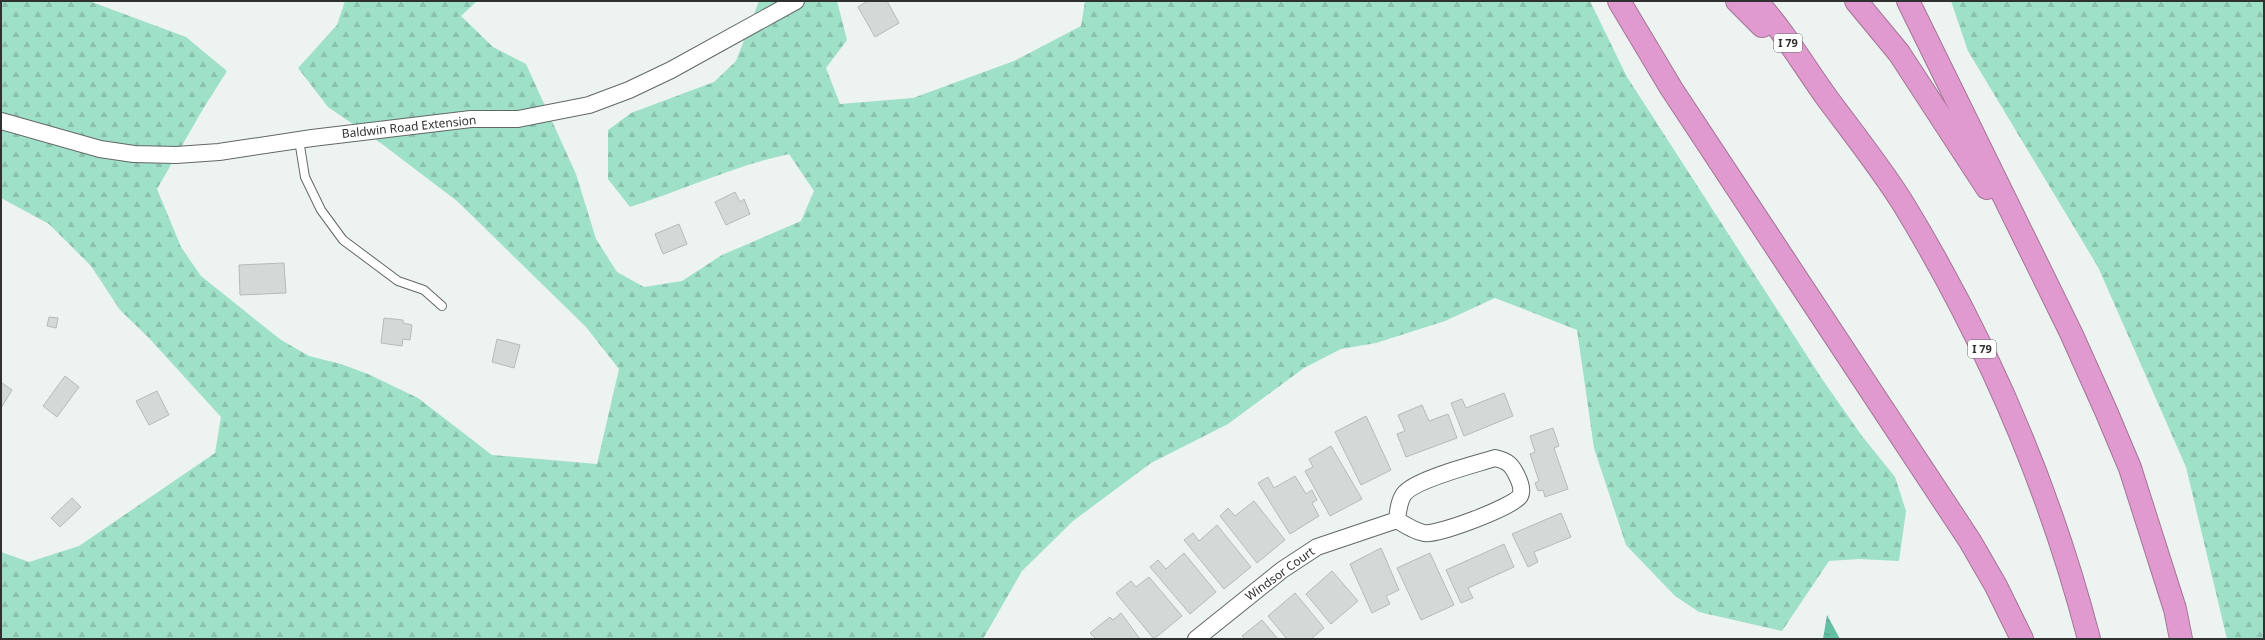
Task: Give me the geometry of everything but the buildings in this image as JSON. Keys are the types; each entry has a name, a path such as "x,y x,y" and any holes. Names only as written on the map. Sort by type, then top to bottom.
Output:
{"highway":[{"path":"1619,1 1671,88 1970,542 1996,586 2022,639"},
{"path":"1737,1 1819,86"},
{"name":"I 79","path":"1756,1 1903,204 1964,313 1992,368 2016,422 2060,538 2089,639"},
{"path":"1856,1 1898,52 1986,186 2071,333"},
{"path":"1908,1 2071,333 2130,468 2175,609 2181,639"}],"street":[{"name":"Baldwin Road Extension","path":"1,121 100,149 134,154 176,155 219,152 299,140 471,119 518,119 589,105 629,90 671,70 796,1"},
{"path":"1496,458 1506,461 1513,466 1520,482 1522,491 1519,498 1497,510 1463,524 1426,534 1412,529 1397,520 1398,507 1405,492 1424,482 1496,458"},
{"name":"Windsor Court","path":"1196,639 1282,570 1317,547 1397,520"}],"lane":[{"path":"299,140 305,177 320,210 343,240 398,281 424,290 442,306"}],"green space":[{"path":"1,1 89,1 186,37 227,71 203,109 157,189 181,247 201,276 281,340 309,356 341,364 368,374 418,398 492,455 597,464 619,369 586,327 457,201 382,144 328,107 298,68 337,25 345,1 477,1 461,16 493,47 526,64 576,174 596,239 617,272 644,287 682,281 722,255 801,221 814,191 789,154 748,165 630,207 608,179 608,130 631,113 714,82 736,61 759,1 837,1 847,40 826,68 840,104 913,98 1014,61 1081,26 1085,1 1590,1 1627,77 1822,379 1862,436 1895,477 1906,511 1899,561 1859,559 1829,561 1782,631 1699,612 1675,596 1626,545 1594,448 1577,330 1495,298 1445,321 1376,343 1341,349 1304,368 1228,424 1151,463 1073,521 1022,571 983,639 1,639 1,552 29,562 79,546 215,453 221,417 148,337 120,310 91,266 49,224 1,198"},
{"path":"1951,1 2264,1 2264,639 2227,639 2186,467 2098,267 1968,51"}],"water":[{"path":"1827,615 1840,639 1823,639"}]}
